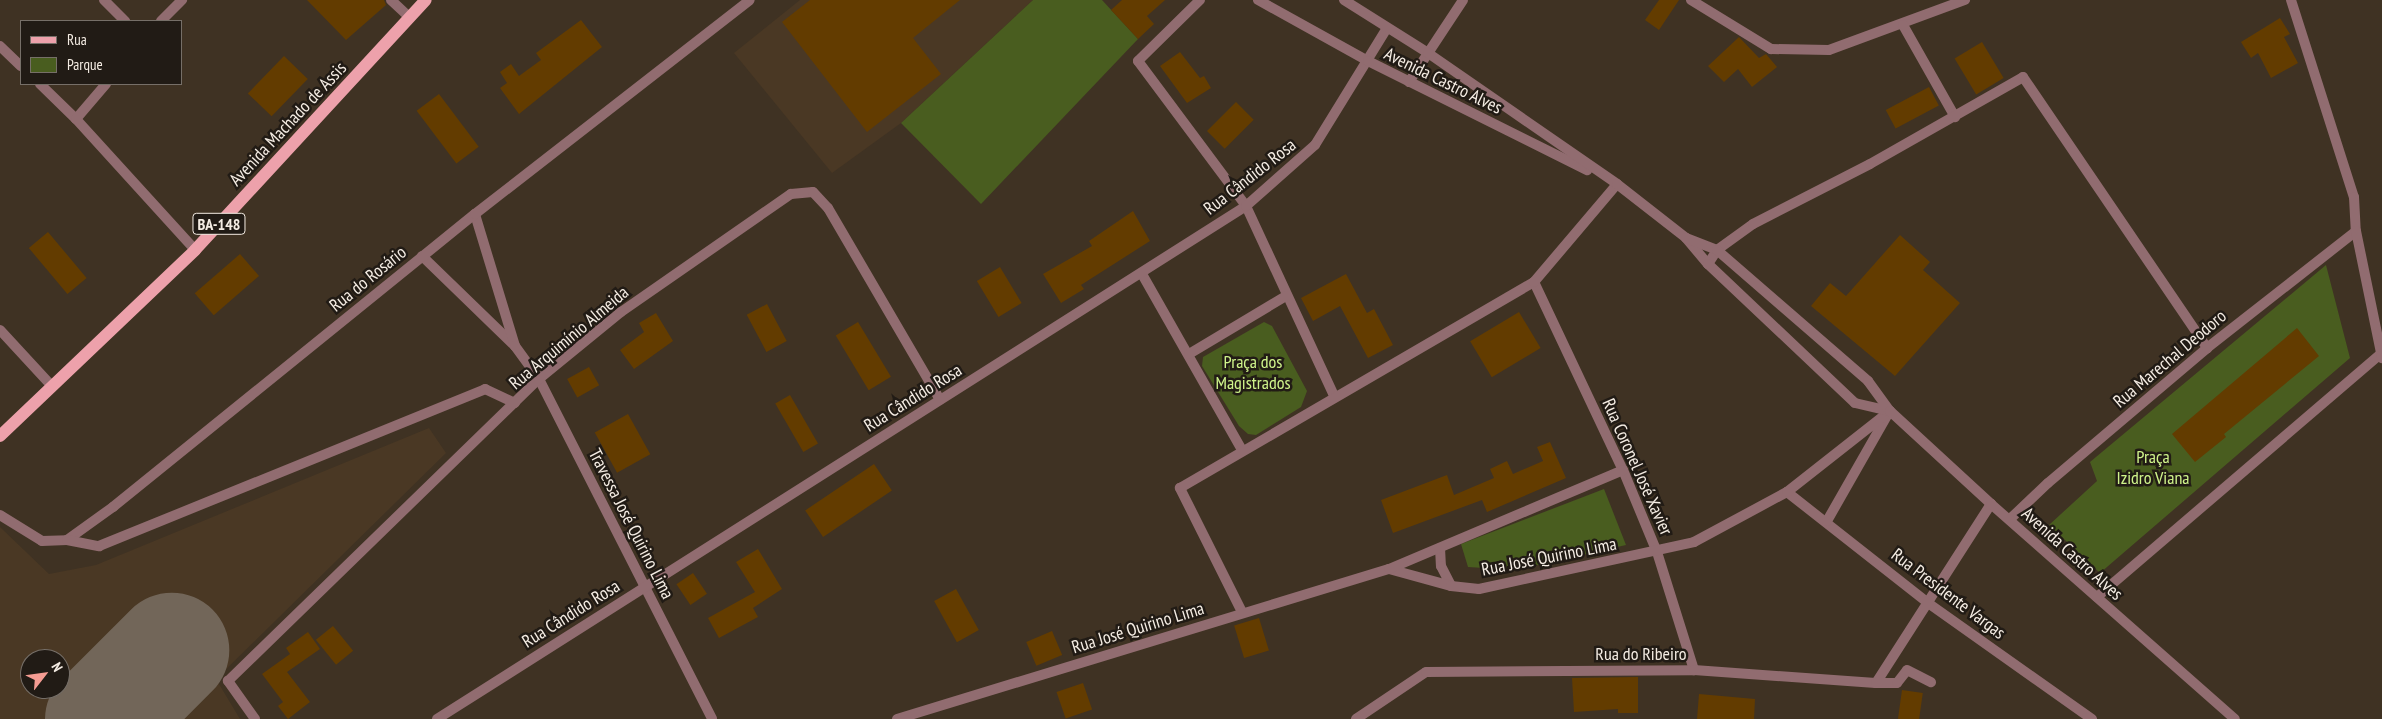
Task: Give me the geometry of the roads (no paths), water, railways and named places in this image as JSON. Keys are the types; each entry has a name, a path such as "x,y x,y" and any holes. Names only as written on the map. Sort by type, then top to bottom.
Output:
{"main road":[{"name":"Avenida Machado de Assis","path":"0,436 51,385 195,250 304,135 426,0"}],"street":[{"path":"104,0 124,20"},
{"path":"162,20 182,0"},
{"path":"391,0 409,17"},
{"name":"Rua do Rosário","path":"67,540 113,507 475,214 750,0"},
{"path":"1200,0 1138,61 1246,206 1286,296 1334,396"},
{"name":"Avenida Castro Alves","path":"1258,0 1368,61 1617,184"},
{"name":"Avenida Castro Alves","path":"1344,0 1428,53 1617,184 1686,238 1708,264 1855,402 1890,410"},
{"path":"1410,82 1463,0"},
{"path":"1691,0 1771,49 1829,50 1903,25 1965,0"},
{"path":"2097,597 2382,354 2356,231 2354,197 2291,0"},
{"path":"1903,25 1955,117"},
{"name":"Rua Cândido Rosa","path":"437,719 1142,274 1246,206 1315,145 1387,28"},
{"path":"0,46 20,65"},
{"path":"1708,264 1717,250 1753,224 1955,117 2023,77 2207,348"},
{"path":"41,85 76,119 195,250"},
{"path":"76,119 105,85"},
{"path":"1242,612 1180,488 1334,396 1534,282 1617,184"},
{"name":"Rua Arquimínio Almeida","path":"254,719 228,681 539,379 621,312 791,194 813,192 828,208 940,400"},
{"path":"475,214 515,346"},
{"name":"Rua Marechal Deodoro","path":"2010,519 2048,482 2207,348 2356,231"},
{"name":"Avenida Castro Alves","path":"1686,238 1717,250 1868,381 1890,410 1990,504 2010,519 2235,719"},
{"path":"422,256 515,346"},
{"path":"1142,274 1242,450"},
{"name":"Rua Coronel José Xavier","path":"1534,282 1623,470 1657,552 1694,670"},
{"path":"1189,354 1286,296"},
{"path":"0,330 51,385"},
{"name":"Travessa José Quirino Lima","path":"515,346 539,379 712,719"},
{"path":"0,515 42,541 67,540 99,546 484,389 515,404"},
{"path":"1827,521 1890,410"},
{"name":"Rua José Quirino Lima","path":"1389,569 1451,586 1479,588 1657,552 1694,542 1787,492 1890,410"},
{"name":"Rua José Quirino Lima","path":"898,719 1242,612 1389,569 1623,470"},
{"name":"Rua Presidente Vargas","path":"1787,492 1827,521 1928,603 2092,719"},
{"path":"1876,683 1990,504"},
{"path":"1440,548 1441,566 1451,586"},
{"name":"Rua do Ribeiro","path":"1356,719 1426,672 1694,670 1897,683 1906,670 1931,682"}],"park label":[{"name":"Praça dos Magistrados","path":"1253,373"},
{"name":"Praça Izidro Viana","path":"2153,468"}]}
